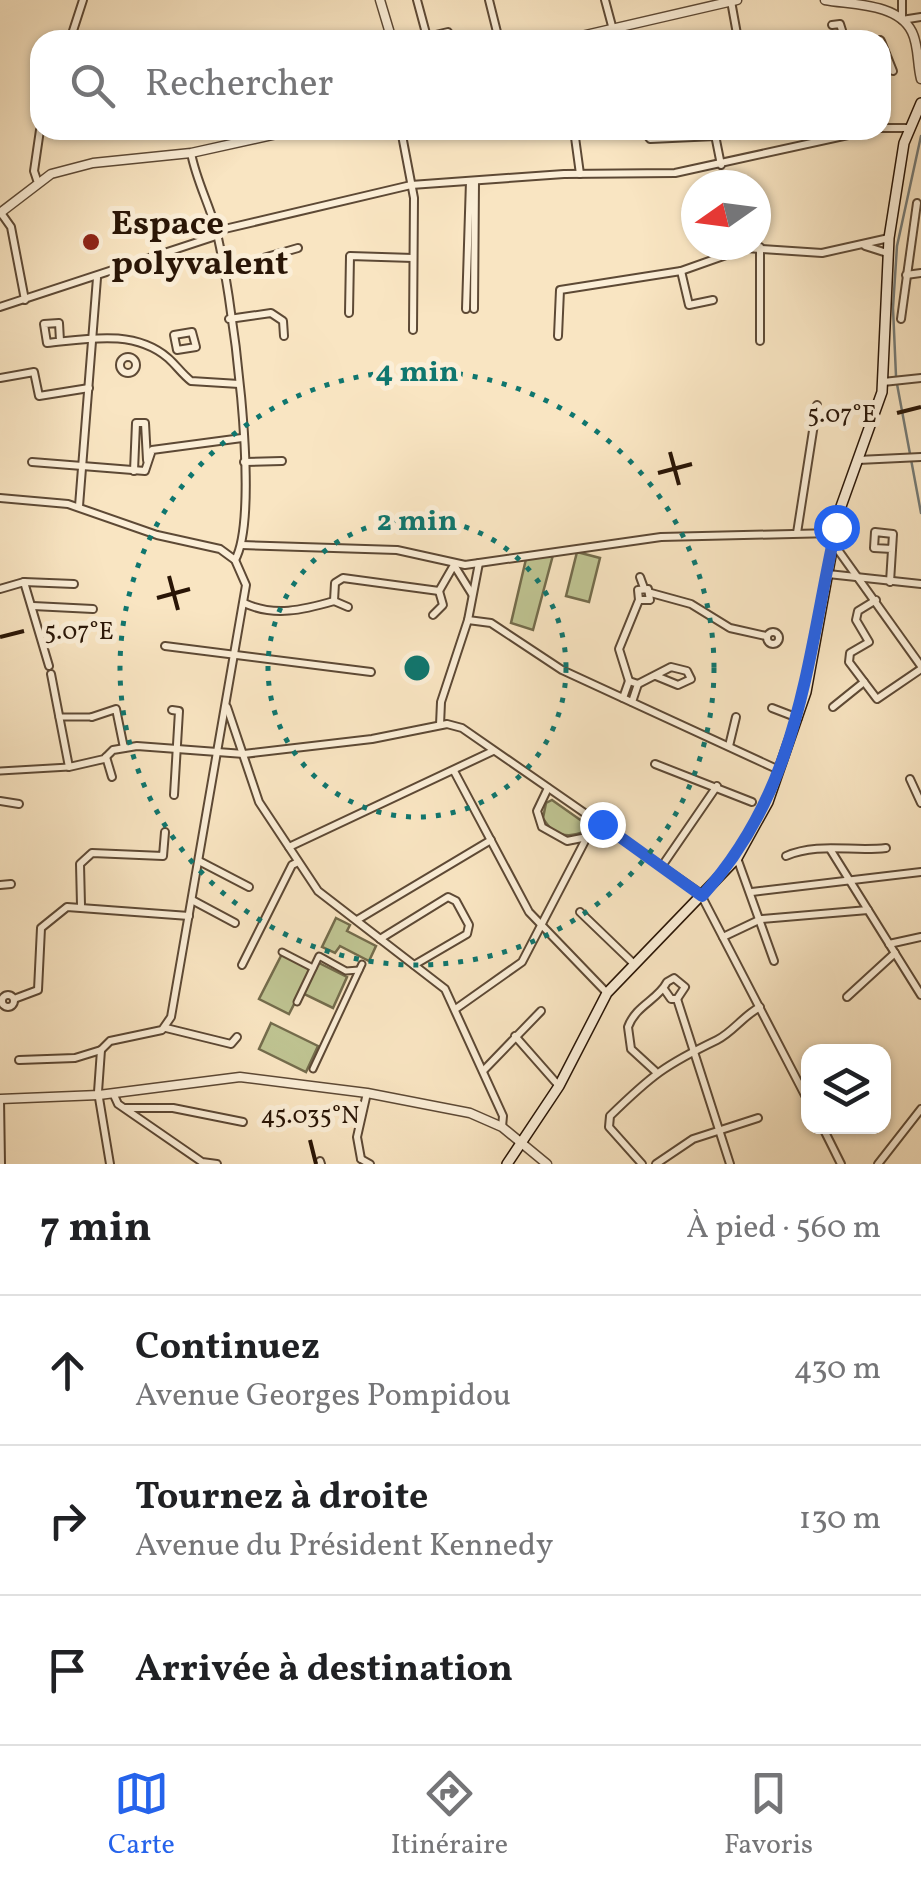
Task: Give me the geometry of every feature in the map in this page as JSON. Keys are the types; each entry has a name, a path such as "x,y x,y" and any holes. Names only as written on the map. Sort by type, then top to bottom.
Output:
{"main road":[{"path":"507,1164 559,1086 606,993 737,858 779,770 798,718 834,538 857,460 892,382 894,296 887,253 908,128 921,103"}],"street":[{"path":"73,30 83,0"},
{"path":"381,0 387,30"},
{"path":"418,0 426,30"},
{"path":"489,0 497,30"},
{"path":"605,0 612,26"},
{"path":"598,30 734,0 737,30"},
{"path":"825,0 885,10 902,20 914,36 921,79"},
{"path":"902,0 902,20"},
{"path":"902,20 921,17"},
{"path":"832,25 840,24 842,30"},
{"path":"891,66 893,71"},
{"path":"891,128 908,128"},
{"path":"37,180 39,140"},
{"path":"25,300 11,227 0,213 37,180 93,163 191,153 250,140"},
{"path":"403,140 412,185 413,330"},
{"path":"575,140 580,174"},
{"path":"716,140 721,164"},
{"path":"0,307 97,278 216,233 412,185 580,174 660,175 831,140"},
{"path":"191,153 216,233 239,384 244,462 242,546 235,560"},
{"path":"470,309 473,181"},
{"path":"901,319 894,296 906,276 917,203"},
{"path":"771,247 822,253 889,238"},
{"path":"864,246 887,253"},
{"path":"222,270 298,248"},
{"path":"349,313 350,256 412,258"},
{"path":"558,336 560,290 682,270 714,260"},
{"path":"760,260 760,341"},
{"path":"682,270 688,305 713,300"},
{"path":"906,276 921,273"},
{"path":"79,506 97,278"},
{"path":"229,319 272,313 283,321 284,336"},
{"path":"60,342 94,338 129,340 169,358 190,381 239,384"},
{"path":"128,356 129,340"},
{"path":"169,358 177,350"},
{"path":"0,378 34,372 39,396 89,388"},
{"path":"892,382 921,378"},
{"path":"797,533 816,404"},
{"path":"134,471 136,424 146,424 148,464"},
{"path":"32,462 80,469 145,471 152,450 242,438"},
{"path":"857,460 914,458"},
{"path":"244,462 282,461"},
{"path":"0,498 79,506 156,535 220,549 235,560 246,584 220,754 166,1028"},
{"path":"242,546 397,550 454,565 625,540 797,533 834,538 876,600 921,668 876,699 849,662 850,653 869,642 856,620 858,611 876,600"},
{"path":"890,582 892,548"},
{"path":"440,726 441,702 468,620 480,563"},
{"path":"432,616 443,604 439,591 454,565"},
{"path":"454,565 473,595"},
{"path":"827,574 921,584"},
{"path":"632,702 634,683 618,649 639,600 650,600 640,576"},
{"path":"334,602 336,583 344,578 439,591"},
{"path":"24,582 50,670 69,766"},
{"path":"0,589 24,582 74,584"},
{"path":"647,590 691,604 730,628 766,636"},
{"path":"244,603 258,610 298,612 334,602 348,607"},
{"path":"33,606 93,609"},
{"path":"468,620 491,623 562,670 779,770"},
{"path":"165,646 371,672"},
{"path":"623,698 634,683 672,667 687,671 691,678 678,685 656,676"},
{"path":"833,707 864,682"},
{"path":"226,706 259,802 318,891 445,988 504,1116 502,1126"},
{"path":"772,708 798,718"},
{"path":"59,716 92,717 116,709 124,748"},
{"path":"172,710 179,711 174,795"},
{"path":"729,746 736,717"},
{"path":"0,771 69,766 124,748 244,754 440,726 462,728 702,896 801,1087"},
{"path":"289,847 494,751"},
{"path":"106,757 112,777"},
{"path":"655,764 752,802"},
{"path":"454,771 542,929 606,993"},
{"path":"910,779 921,803"},
{"path":"662,866 717,786"},
{"path":"548,788 537,812 542,827 567,841 587,837"},
{"path":"0,801 19,804"},
{"path":"457,1008 522,962 587,837 602,824"},
{"path":"80,905 80,864 92,853 163,856 166,832"},
{"path":"356,920 491,840"},
{"path":"786,856 801,850 853,852 886,848"},
{"path":"830,849 921,995"},
{"path":"737,858 774,961"},
{"path":"200,860 248,887"},
{"path":"242,965 292,864 298,862"},
{"path":"752,892 921,872"},
{"path":"0,885 11,884"},
{"path":"380,939 448,897 456,901 470,926 467,934 414,965"},
{"path":"192,900 236,923"},
{"path":"14,999 38,990 41,928 67,907 189,916"},
{"path":"723,937 761,920 868,910"},
{"path":"580,912 632,962"},
{"path":"889,944 908,936 921,937"},
{"path":"282,952 313,968"},
{"path":"847,996 895,953"},
{"path":"296,1002 318,956 346,971 360,967 313,1069"},
{"path":"655,1071 632,1049 628,1028 643,1002 664,989 667,982 682,981 684,995 678,999"},
{"path":"664,989 666,995 678,999"},
{"path":"678,999 730,1164"},
{"path":"642,1164 608,1122 655,1071 720,1038 738,1020 760,1007"},
{"path":"483,1071 541,1011"},
{"path":"19,1060 75,1058 101,1050 110,1041 166,1028 220,1045 231,1044 237,1036"},
{"path":"515,1036 559,1086"},
{"path":"101,1050 99,1095 110,1164"},
{"path":"1,1164 0,1099 99,1095 240,1078 367,1093 459,1110 502,1126 546,1164"},
{"path":"113,1093 124,1109 197,1158 218,1164"},
{"path":"367,1093 357,1161 370,1164"},
{"path":"124,1109 174,1108 242,1122"},
{"path":"878,1164 921,1108"},
{"path":"656,1164 693,1139 758,1118"},
{"path":"826,1134 841,1164"}],"green space":[{"path":"577,552 600,558 589,602 566,596"},
{"path":"553,555 533,630 511,623 526,559"},
{"path":"552,800 589,826 586,831 567,835 551,829 543,818 546,803"},
{"path":"336,918 350,925 347,931 376,946 369,961 340,946 335,953 322,947"},
{"path":"282,954 312,969 289,1014 259,999"},
{"path":"317,962 347,977 333,1008 302,993"},
{"path":"271,1023 318,1046 306,1072 259,1049"}],"waterway":[{"path":"896,376 893,308 897,246 921,136"},
{"path":"897,384 921,513"}],"place":[{"name":"Espace polyvalent","path":"91,242"}],"route":[{"path":"602,824 702,896 737,858 768,802 806,692 836,527"}]}
